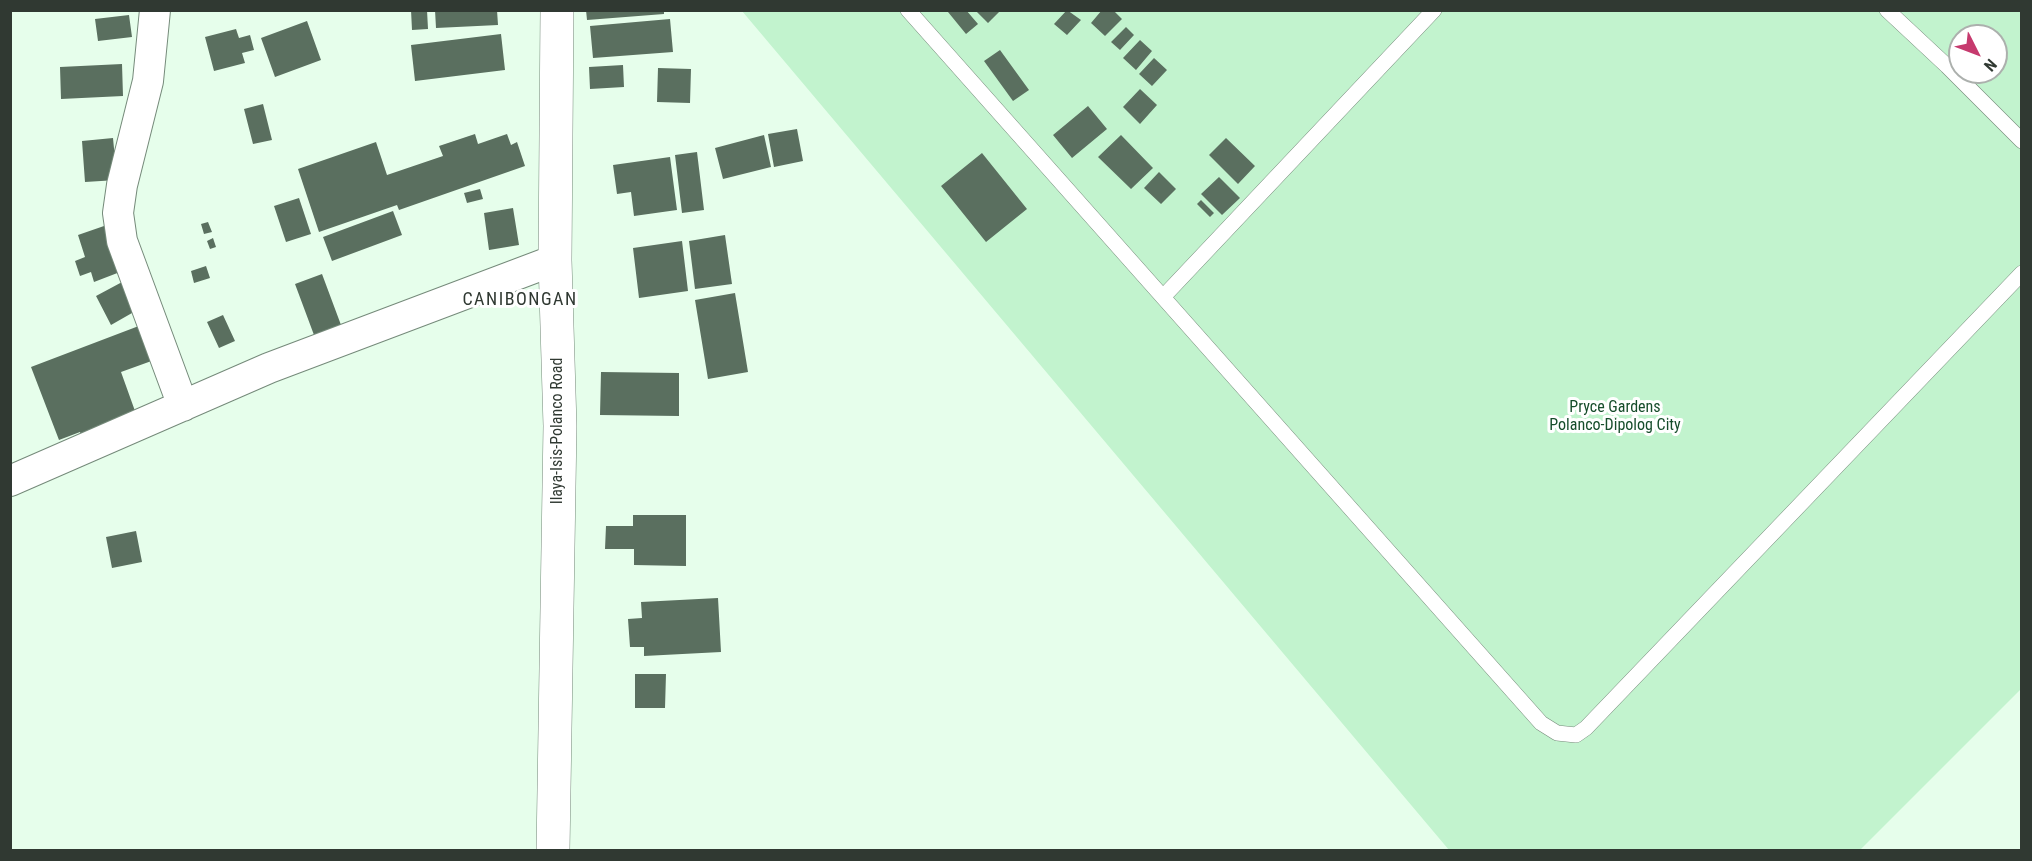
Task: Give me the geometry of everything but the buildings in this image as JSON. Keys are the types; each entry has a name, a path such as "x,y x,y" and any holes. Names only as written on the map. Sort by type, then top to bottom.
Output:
{"main road":[{"name":"Ilaya-Isis-Polanco Road","path":"553,850 560,426 555,260 556,10"}],"street":[{"path":"155,10 148,81 122,185 118,213 122,241 183,406"},
{"path":"10,481 269,368 555,260"}],"lane":[{"path":"908,10 1541,723 1557,733 1576,735 1594,719 2022,273"},
{"path":"1164,296 1434,10"},
{"path":"1887,10 2022,141"}],"green space":[{"name":"Pryce Gardens Polanco-Dipolog City","path":"742,11 2021,11 2021,689 1860,850 1449,850"}],"district":[{"name":"CANIBONGAN","path":"520,300"}]}
